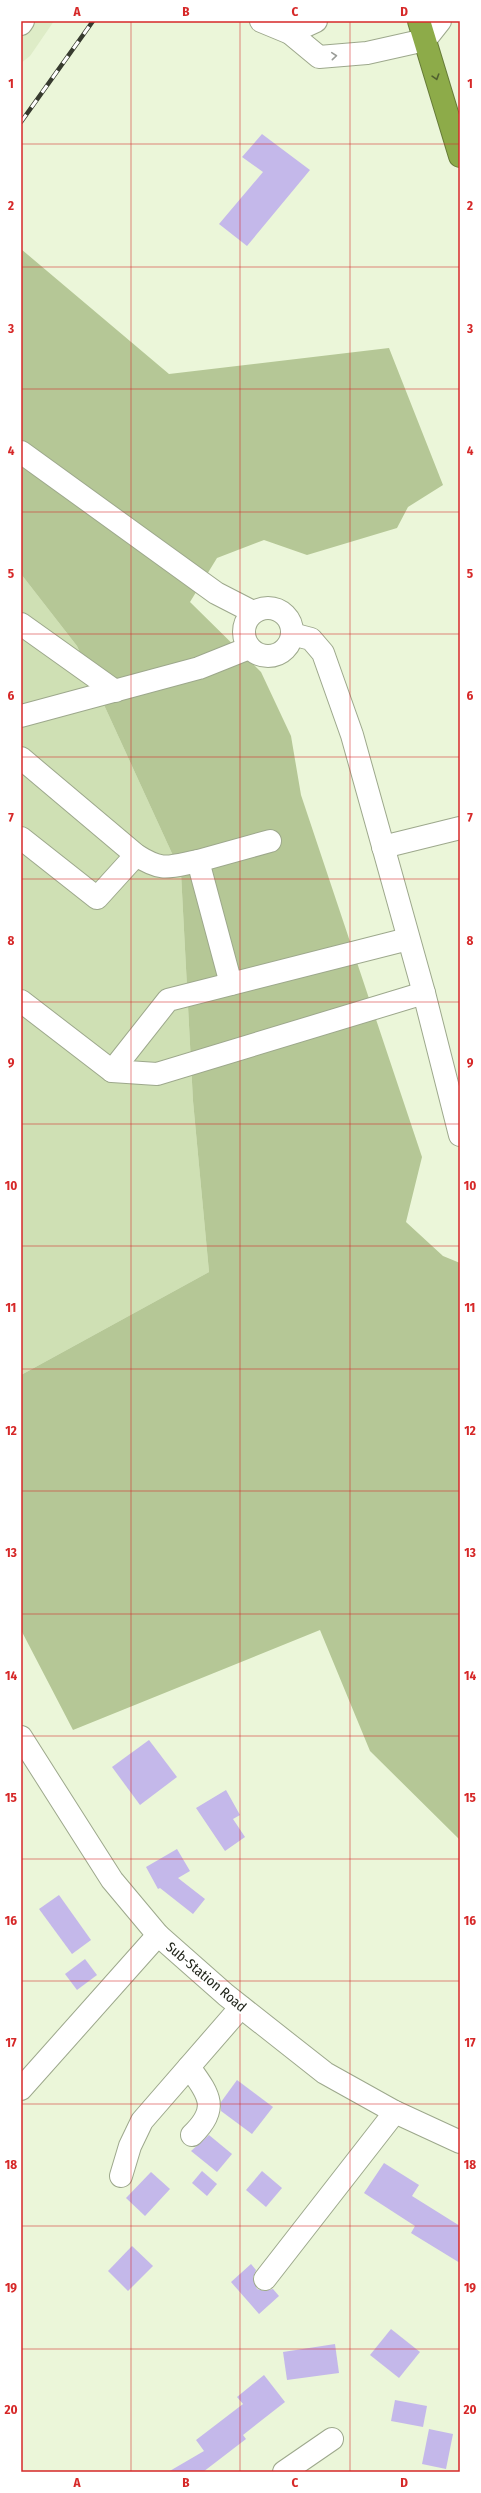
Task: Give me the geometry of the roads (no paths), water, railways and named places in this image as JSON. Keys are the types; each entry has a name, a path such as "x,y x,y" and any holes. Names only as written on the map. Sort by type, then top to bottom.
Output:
{"highway":[{"path":"422,30 460,156"}],"street":[{"path":"261,21 290,33 319,57 367,52 422,30 440,21"},
{"path":"290,33 316,21"},
{"path":"21,452 216,593 253,612"},
{"path":"268,607 283,612 292,626 292,634 286,648 279,653 264,656 249,648 245,642 244,626 253,612 268,607"},
{"path":"21,624 114,691"},
{"path":"292,634 311,639 324,653 352,735 424,993 460,1134"},
{"path":"21,716 199,668 249,648"},
{"path":"21,758 136,855 153,865 165,868 198,861 270,841"},
{"path":"383,848 460,828"},
{"path":"21,838 97,898 136,855"},
{"path":"198,861 231,984"},
{"path":"112,1071 168,1000 408,939"},
{"path":"21,1001 112,1071 157,1074 424,993"},
{"name":"Sub-Station Road","path":"21,1736 112,1880 158,1935 241,2007 325,2073 395,2112 460,2142"},
{"path":"21,2089 158,1935"},
{"path":"121,2176 130,2146 142,2122 241,2007"},
{"path":"189,2067 209,2097 210,2111 203,2124 192,2135"},
{"path":"265,2279 395,2112"},
{"path":"284,2472 332,2439"}],"railway":[{"path":"21,122 93,21"}]}
